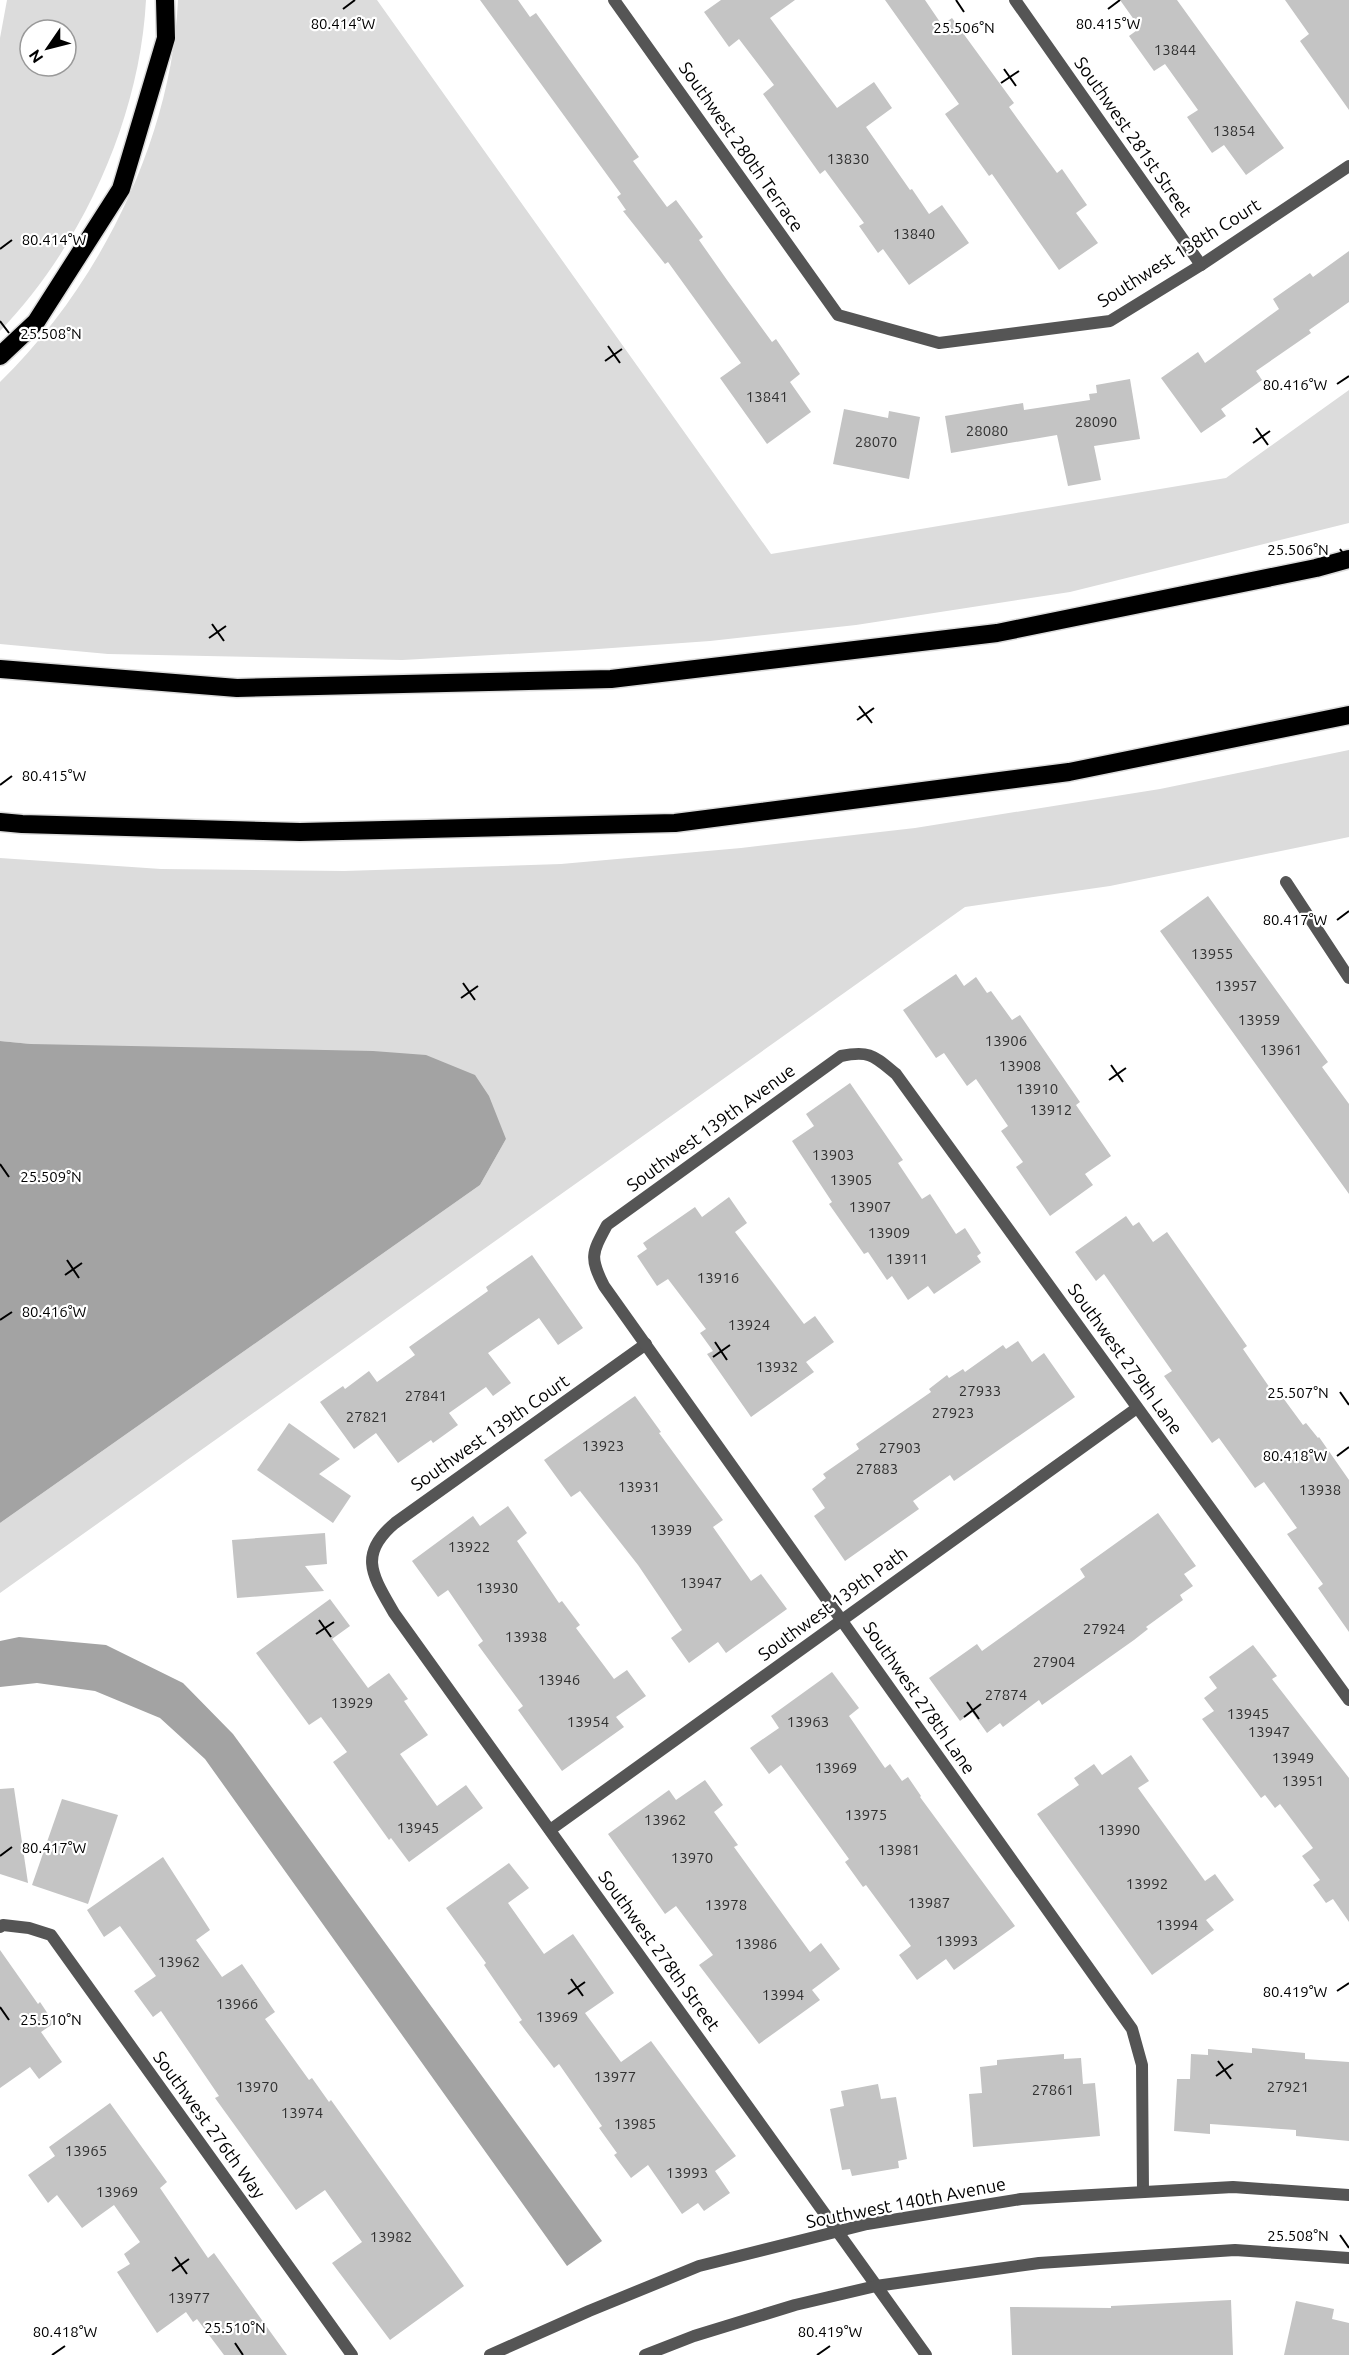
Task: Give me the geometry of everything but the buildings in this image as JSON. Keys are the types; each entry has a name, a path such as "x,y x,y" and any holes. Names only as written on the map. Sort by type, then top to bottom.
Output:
{"highway":[{"path":"0,356 36,322 121,189 166,38 165,0"},
{"path":"0,669 237,688 611,679 997,633 1316,568 1349,559"},
{"path":"0,822 300,832 675,823 1069,772 1349,715"}],"street":[{"name":"Southwest 280th Terrace","path":"614,0 838,315"},
{"name":"Southwest 281st Street","path":"1015,0 1201,265"},
{"name":"Southwest 138th Court","path":"838,315 939,343 1110,321 1201,265 1349,166"},
{"path":"1286,882 1349,978"},
{"name":"Southwest 139th Avenue","path":"594,1248 607,1225 841,1056 860,1052"},
{"name":"Southwest 279th Lane","path":"860,1052 875,1057 896,1074 1349,1700"},
{"name":"Southwest 278th Lane","path":"594,1248 594,1267 604,1286 1132,2029 1142,2066 1143,2192"},
{"name":"Southwest 139th Court","path":"371,1563 379,1537 395,1523 646,1344"},
{"name":"Southwest 139th Path","path":"550,1830 1137,1408"},
{"name":"Southwest 278th Street","path":"371,1563 376,1581 394,1613 926,2355"},
{"name":"Southwest 276th Way","path":"0,1927 3,1925 29,1928 51,1935 352,2355"},
{"name":"Southwest 140th Avenue","path":"490,2355 699,2266 867,2224 1021,2199 1233,2187 1349,2195"},
{"path":"645,2355 694,2336 795,2304 876,2286 1039,2263 1234,2250 1349,2258"}],"shaded area":[{"path":"7,0 146,0 141,45 132,90 119,134 101,178 81,220 57,260 30,297 0,331 0,38"},
{"path":"178,0 377,0 771,554 1226,478 1349,390 1349,523 1070,592 856,625 710,641 402,660 108,654 0,644 0,382 36,344 69,301 98,256 124,207 145,157 162,105 173,52"},
{"path":"1349,750 1349,837 1110,886 965,907 0,1593 0,1523 480,1185 506,1139 31,1044 0,1041 0,858 161,869 344,871 561,864 741,848 915,828 1160,789"},
{"path":"0,1041 31,1044 373,1051 426,1055 475,1075 489,1096 506,1139 480,1185 0,1523"},
{"path":"19,1637 106,1645 183,1683 233,1734 602,2241 567,2266 205,1759 160,1718 95,1691 37,1683 0,1687 0,1641"}]}
